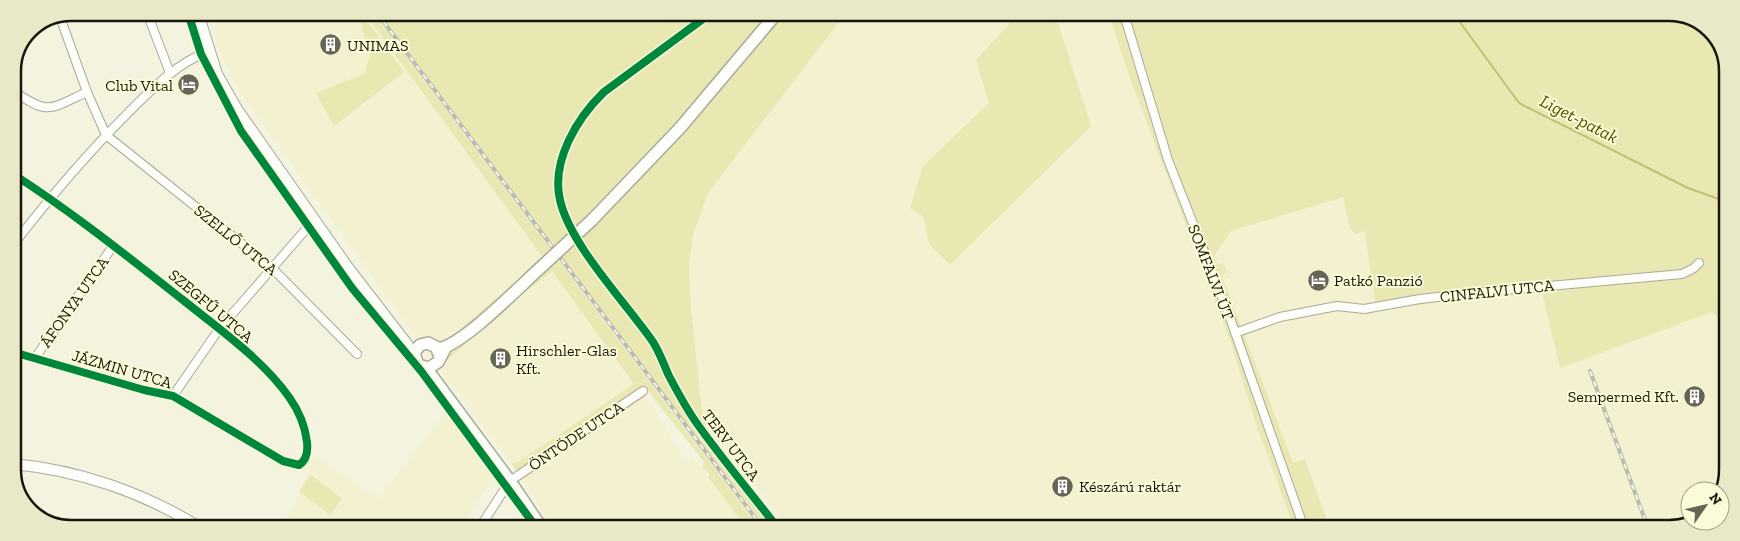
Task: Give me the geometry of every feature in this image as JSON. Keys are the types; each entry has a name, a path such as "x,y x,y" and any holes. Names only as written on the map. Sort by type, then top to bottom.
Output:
{"main road":[{"path":"536,520 510,481 452,404 437,357 431,343 422,343 414,353 416,362 437,357 539,269 592,220 680,128 770,21"}],"street":[{"path":"150,21 170,73"},
{"path":"200,21 218,74 237,109 314,220 414,353"},
{"name":"TERV UTCA","path":"700,21 604,92 590,106 579,121 566,149 558,179 560,200 569,225 581,245 654,345 698,426 772,520"},
{"name":"SOMFALVI ÚT","path":"1126,21 1168,160 1235,333 1301,520"},
{"path":"62,22 87,92 106,135"},
{"path":"21,235 50,198 106,135 170,73 209,51"},
{"path":"21,97 38,107 46,109 87,92"},
{"name":"SZELLŐ UTCA","path":"106,135 271,267 357,354"},
{"name":"SZEGFŰ UTCA","path":"21,180 50,198 145,269 219,329 278,384 298,412 304,425 307,447 305,459 299,465"},
{"path":"173,396 219,329 271,267 314,220"},
{"name":"ÁFONYA UTCA","path":"35,358 113,246"},
{"name":"CINFALVI UTCA","path":"1235,333 1287,315 1337,306 1364,309 1420,299 1481,292 1682,274 1699,263"},
{"path":"396,330 422,343"},
{"name":"JÁZMIN UTCA","path":"21,354 144,390 173,396 284,461 299,465"},
{"name":"ÖNTÖDE UTCA","path":"510,481 643,391"},
{"path":"21,465 57,470 90,478 151,501 186,520"},
{"path":"485,520 510,481"}],"shaded area":[{"path":"215,21 371,21 543,258 429,355 239,91 216,44"},
{"path":"360,21 367,21 404,72 334,126 316,93 364,74 370,56"},
{"path":"371,21 380,21 753,520 741,520 708,477 710,474 702,468 704,462 648,391 645,394 646,396 523,479 511,463 520,461 634,384 552,271 494,317 439,368 430,355 543,258"},
{"path":"380,21 386,21 657,385 761,520 753,520"},
{"path":"386,21 840,21 708,193 693,235 689,264 691,309 702,411 710,442 768,520 761,520 659,389"},
{"path":"840,21 1111,21 1132,84 1232,346 1256,424 1291,520 782,520 736,457 725,449 723,453 710,442 702,411 691,309 689,264 693,235 708,193"},
{"path":"1012,21 1057,21 1091,126 950,265 929,244 924,217 910,208 923,166 989,103 976,60"},
{"path":"1111,21 1669,21 1688,25 1702,34 1710,43 1715,52 1719,68 1719,318 1712,312 1560,368 1542,292 1376,309 1365,231 1356,234 1350,229 1343,197 1231,231 1214,256 1217,263 1225,265 1227,272 1222,276 1293,463 1305,459 1327,520 1291,520 1256,424 1232,346 1132,84"},
{"path":"1339,182 1365,231 1376,309 1543,292 1560,368 1713,312 1719,318 1719,470 1717,481 1680,481 1680,518 1669,520 1327,520 1305,459 1293,464 1222,276 1227,272 1225,265 1217,263 1202,225"},
{"path":"552,271 635,384 520,461 511,463 439,368 494,317"},
{"path":"646,396 686,462 693,457 741,520 548,520 523,479"},
{"path":"446,412 495,476 465,520 286,520 310,469 307,466 313,455 378,499"},
{"path":"311,475 342,499 330,515 299,491"}],"waterway":[{"name":"Liget-patak","path":"1459,21 1519,103 1688,188 1719,199"}],"railway":[{"path":"383,21 757,520"},
{"path":"1590,371 1645,520"}],"cycle path":[{"path":"191,21 201,54 241,131 352,288 421,371 531,520"},
{"path":"700,21 604,92 584,114 569,141 559,170 560,200 575,236 600,273 653,342 669,376 694,419 771,520"},
{"path":"21,179 99,235 253,357 278,383 289,397 301,418 307,445 304,461 299,465 283,461 173,396 144,390 21,354"}],"place":[{"name":"UNIMAS","path":"331,45"},
{"name":"Club Vital","path":"189,85"},
{"name":"Patkó Panzió","path":"1318,280"},
{"name":"Hirschler-Glas Kft.","path":"500,359"},
{"name":"Sempermed Kft.","path":"1695,396"},
{"name":"Készárú raktár","path":"1063,486"}]}
